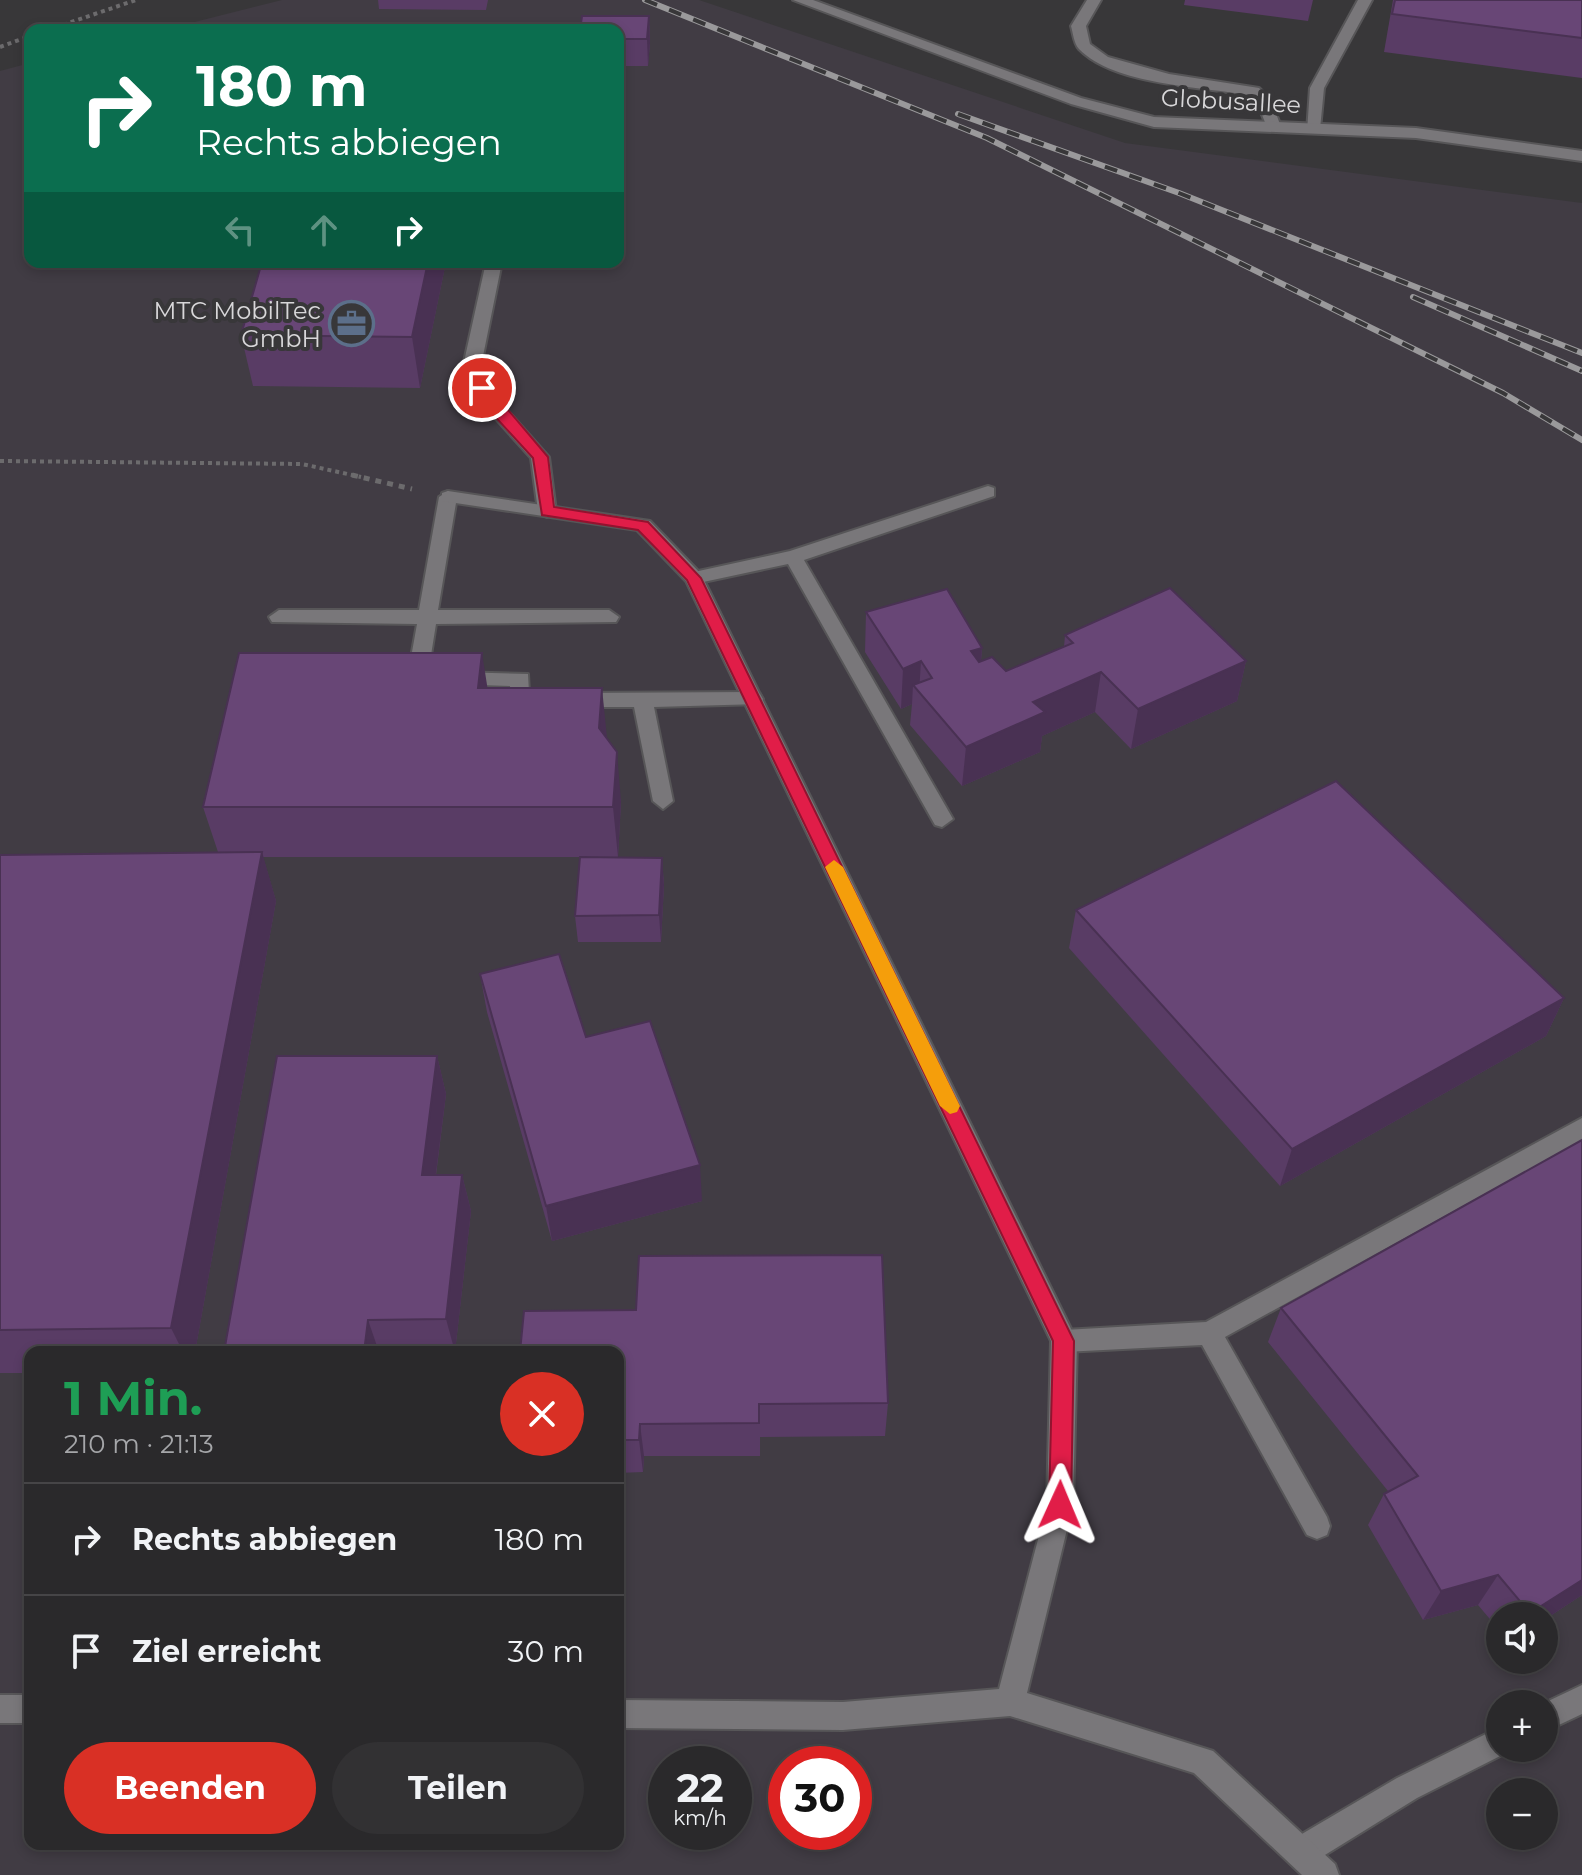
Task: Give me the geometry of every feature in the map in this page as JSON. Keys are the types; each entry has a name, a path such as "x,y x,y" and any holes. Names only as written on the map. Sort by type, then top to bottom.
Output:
{"street":[{"name":"Globusallee","path":"800,0 1076,101 1154,122 1416,133 1582,156"},
{"path":"1094,0 1079,20 1077,31 1081,41 1104,62 1146,75 1254,91 1264,100 1273,127"},
{"path":"1312,129 1317,88 1365,0"},
{"path":"493,268 471,371 493,405 540,457 547,511"},
{"path":"694,578 793,557 988,492"},
{"path":"753,699 518,701 521,679 415,680 448,497 643,525 694,578 753,699 1064,1341 1060,1505 1010,1702"},
{"path":"793,557 942,819"},
{"path":"279,617 609,617"},
{"path":"643,700 663,801"},
{"path":"1064,1341 1209,1333 1582,1128"},
{"path":"1209,1333 1317,1526"},
{"path":"1558,1711 1582,1699"},
{"path":"624,1714 843,1716 1010,1702 1203,1761 1324,1875"},
{"path":"0,1709 24,1709"},
{"path":"1301,1852 1407,1788 1486,1748"}],"path":[{"path":"66,24 136,0"},
{"path":"0,47 24,38"},
{"path":"0,461 302,464 448,497"}],"shaded area":[{"path":"282,0 699,0 1125,143 1582,203 1582,1875 0,1875 0,71 24,65 24,268 624,268 624,24 187,24"}],"building":[{"path":"1395,0 1582,0 1582,38 1392,14"},
{"path":"582,16 649,16 647,39 624,39 624,24 581,24"},
{"path":"260,268 427,268 412,337 241,335"},
{"path":"1170,588 1246,661 1138,709 1101,672 1033,702 1045,712 966,747 913,685 932,678 921,661 903,669 866,612 947,589 982,648 971,651 979,662 992,657 1006,671 1073,643 1065,635"},
{"path":"239,653 482,653 478,688 602,688 599,728 617,752 613,807 203,807"},
{"path":"1336,781 1564,998 1292,1149 1076,910"},
{"path":"262,852 171,1328 0,1330 0,855"},
{"path":"580,857 662,858 659,915 575,916"},
{"path":"559,954 586,1037 650,1021 700,1165 546,1206 480,974"},
{"path":"277,1056 437,1056 422,1175 462,1175 446,1319 368,1320 365,1346 225,1346"},
{"path":"1582,1140 1582,1580 1547,1602 1521,1602 1498,1575 1441,1591 1384,1494 1418,1476 1281,1308"},
{"path":"882,1255 888,1403 759,1404 759,1423 640,1424 639,1440 624,1440 624,1346 521,1346 524,1311 636,1310 639,1256"}],"railway":[{"path":"645,0 987,138 1503,393 1582,440"},
{"path":"958,114 1179,193 1582,353"},
{"path":"1413,297 1582,371"}],"slow traffic":[{"path":"834,867 950,1106"}],"place":[{"name":"MTC MobilTec GmbH","path":"352,324"}],"route":[{"path":"482,388 493,405 540,457 547,511 643,525 694,578 1064,1341 1060,1505"}]}
